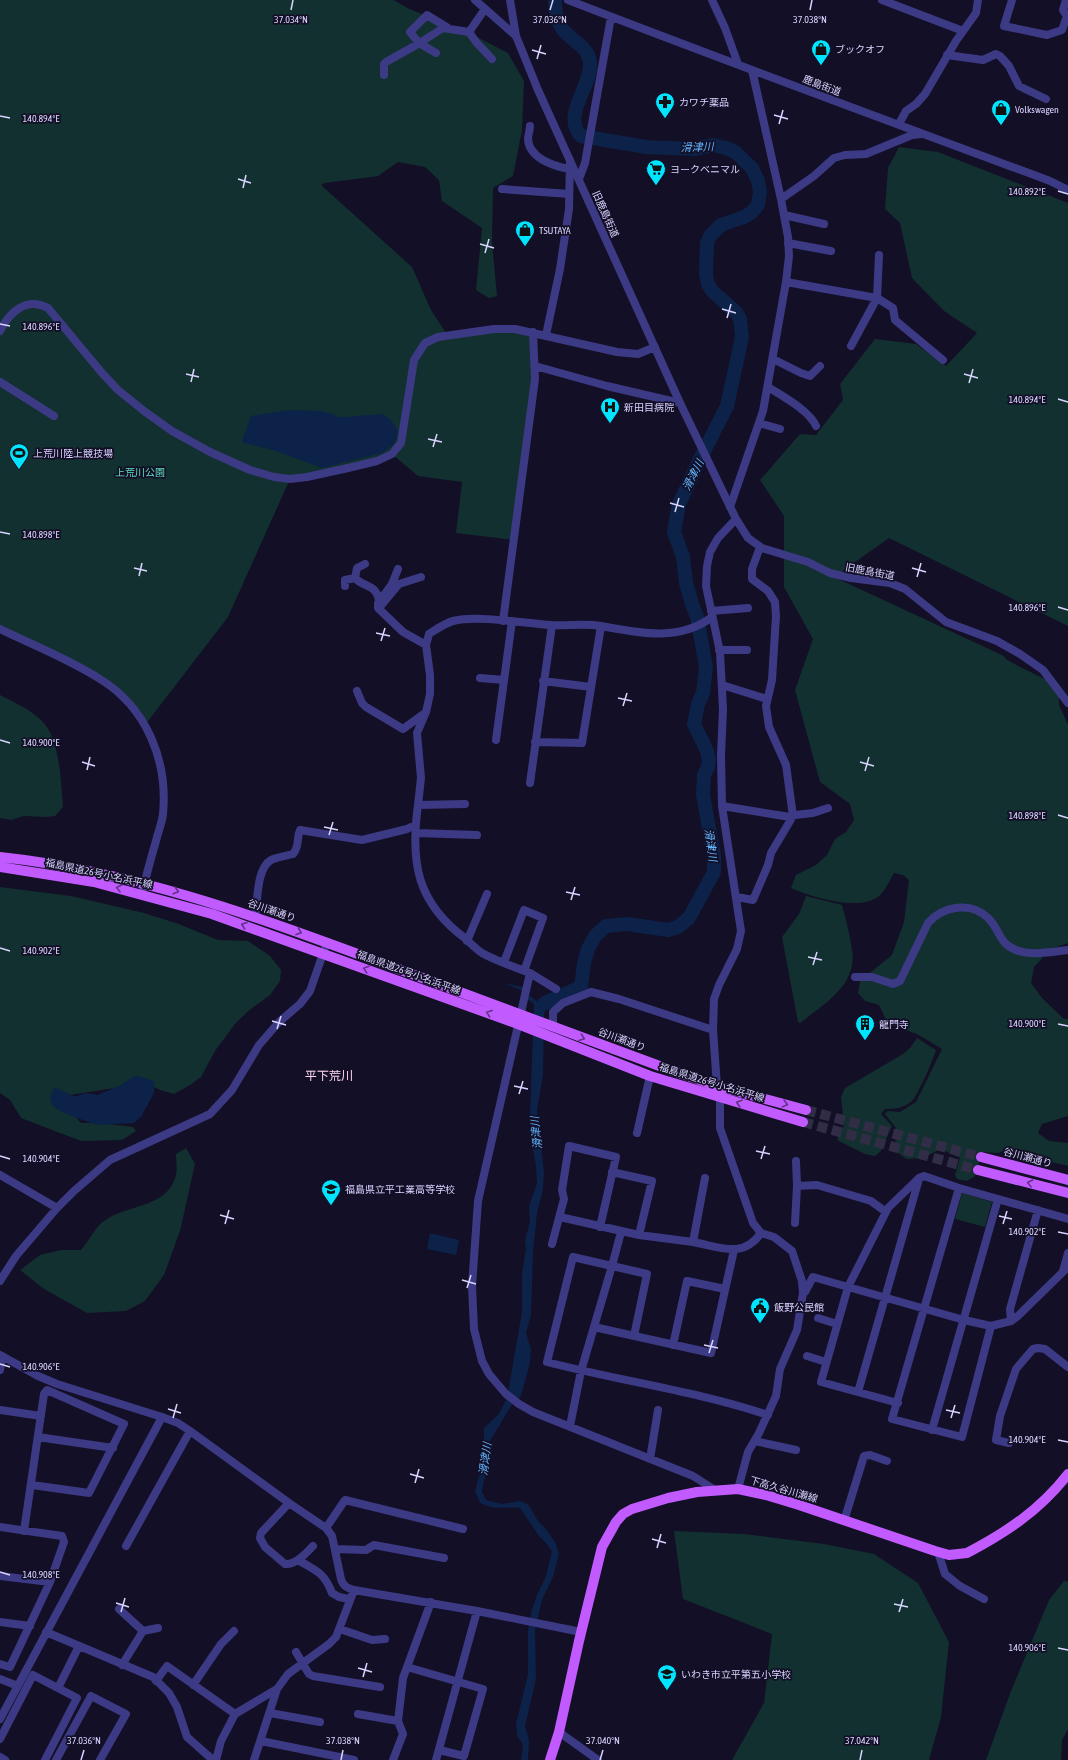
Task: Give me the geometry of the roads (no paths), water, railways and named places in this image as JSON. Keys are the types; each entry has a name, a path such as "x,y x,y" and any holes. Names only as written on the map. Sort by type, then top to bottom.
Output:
{"main road":[{"name":"谷川瀬通り","path":"0,857 76,868 143,889 194,896 326,942 523,1021"},
{"name":"福島県道26号小名浜平線","path":"0,867 143,889 322,954 523,1021 549,1028 650,1076 803,1122"},
{"name":"谷川瀬通り","path":"549,1028 717,1086 806,1110"},
{"name":"谷川瀬通り","path":"981,1157 1068,1180"},
{"path":"978,1170 1068,1193"},
{"name":"下高久谷川瀬線","path":"550,1760 559,1732 581,1632 602,1547 616,1522 632,1509 668,1498 715,1490 738,1489 766,1495 938,1552 949,1554 967,1553 987,1543 1024,1519 1039,1507 1068,1474"}],"street":[{"name":"旧鹿島街道","path":"475,0 516,36 538,90 680,403 736,519 748,538 760,547 808,562 830,573 850,578 890,583 904,589 946,622 997,641 1020,654 1043,670 1068,703"},
{"path":"510,0 516,36"},
{"name":"鹿島街道","path":"568,0 924,133 1050,181 1068,190"},
{"path":"712,0 725,28 738,64"},
{"path":"882,0 963,31"},
{"path":"899,124 906,111 916,104 925,94 947,56 976,13 978,0"},
{"path":"1012,0 1004,26 1047,35 1062,30 1067,16 1063,10 1066,0"},
{"path":"469,32 485,9"},
{"path":"436,53 419,43 410,32 427,15 448,28 469,32 492,59"},
{"path":"579,179 585,162 611,17"},
{"path":"384,75 384,64 386,62 438,30 448,28"},
{"path":"947,56 983,60 996,54 1000,56 1009,66 1019,86 1046,99"},
{"path":"730,507 759,423 768,387 789,256 781,198 752,70"},
{"path":"530,126 528,139 531,148 537,155 546,162 569,169"},
{"path":"781,198 814,176 834,158 845,155 866,154 912,135 924,133"},
{"path":"546,335 560,269 569,209 570,160"},
{"path":"502,190 569,194"},
{"path":"784,215 824,224"},
{"path":"788,243 831,251"},
{"path":"851,346 877,298 879,255"},
{"path":"786,282 877,298 893,308 895,320 943,360"},
{"path":"0,331 6,318 24,306 40,304 48,308 84,353 118,390 172,431 210,452 250,470 274,477 290,479 307,477 370,462 392,454 402,443 414,360 424,343 438,337 494,329 516,329 617,352 638,354 655,347"},
{"path":"503,621 534,386 533,332"},
{"path":"773,359 810,376 820,366"},
{"path":"534,366 607,386 680,403"},
{"path":"0,382 54,416"},
{"path":"768,387 799,408 814,421 816,426"},
{"path":"759,423 780,430"},
{"path":"736,519 718,538 710,552 707,566 706,586 719,650 722,685 722,806 741,931 737,949 719,985 714,1000 713,1030 717,1086 720,1097 720,1128 753,1223 762,1233 774,1237 792,1251 802,1281 803,1293 797,1330 782,1363 776,1396 768,1415 748,1452 738,1489"},
{"path":"736,897 753,900 768,865 771,853 793,816 786,765 769,727 766,706 772,680 776,616 775,602 772,596 752,579 752,569 760,547"},
{"path":"355,578 357,568 365,564"},
{"path":"379,604 392,584 398,569"},
{"path":"379,604 399,584 421,576"},
{"path":"346,586 345,580 355,578 373,588 377,593 379,604 403,632 426,645"},
{"path":"556,989 527,972 483,953 467,941 440,918 422,888 416,859 416,829 421,778 417,733 426,712 430,694 430,674 426,645 429,634 451,621 476,619 552,625 601,626 622,631 647,634 672,633 693,628 705,622 712,614 748,608"},
{"path":"496,740 512,621"},
{"path":"530,783 552,625"},
{"path":"535,742 582,743 601,626"},
{"path":"0,629 101,679 119,693 133,708 145,725 158,754 163,772 163,816 143,889"},
{"path":"719,650 747,650"},
{"path":"480,678 504,680"},
{"path":"543,681 591,687"},
{"path":"722,685 767,699"},
{"path":"357,691 362,703 366,707 403,729 426,712"},
{"path":"418,805 465,804"},
{"path":"722,806 790,817 813,813 828,808"},
{"path":"255,917 258,901 259,879 266,865 271,860 293,854 299,844 298,836 300,830 362,840 406,829 477,835"},
{"path":"467,941 487,894"},
{"path":"855,977 872,977 893,984 900,981 928,923 934,916 954,907 971,908 983,914 989,919 1004,943 1016,950 1028,953 1068,950"},
{"path":"504,962 524,910 543,918 527,972 523,1021 478,1201 474,1240 472,1286 474,1329 482,1361 498,1386 519,1404 533,1412 693,1476 715,1490"},
{"path":"0,1281 16,1256 58,1208 74,1191 110,1160 210,1114 232,1090 259,1045 279,1022 300,1004 310,991 326,942"},
{"path":"549,1028 553,1012 563,1003 591,992 619,999 713,1030"},
{"path":"637,1133 650,1076"},
{"path":"552,1244 564,1199 562,1190 569,1146 616,1157 600,1227"},
{"path":"795,1223 797,1186 796,1161"},
{"path":"612,1172 652,1181 638,1235"},
{"path":"0,1176 58,1208"},
{"path":"898,1403 821,1382 848,1287 888,1208 919,1178 924,1176 959,1188 1068,1219"},
{"path":"693,1242 705,1178"},
{"path":"858,1392 919,1178"},
{"path":"797,1186 817,1186 871,1201 886,1212"},
{"path":"959,1188 898,1403 892,1419 962,1437 991,1326"},
{"path":"932,1430 998,1199"},
{"path":"1011,1321 1010,1309 1038,1210"},
{"path":"560,1217 621,1232 693,1242 734,1250 748,1247 755,1242 762,1233"},
{"path":"570,1426 581,1371 621,1232"},
{"path":"594,1327 711,1353 734,1250"},
{"path":"803,1293 813,1277 924,1309 991,1326 1011,1321 1034,1303 1066,1269 1068,1253"},
{"path":"634,1336 647,1274 573,1257 547,1362 581,1371 721,1400 768,1415"},
{"path":"673,1345 687,1281 725,1290"},
{"path":"818,1318 837,1324"},
{"path":"1009,1443 996,1440 1000,1416 1016,1369 1033,1349 1038,1348 1051,1352 1068,1367"},
{"path":"0,1370 1,1356 38,1376 57,1384 178,1423 326,1528 332,1536 343,1584 354,1590 431,1602 581,1632"},
{"path":"807,1356 826,1362"},
{"path":"24,1531 32,1485 44,1394 47,1390 124,1424 89,1494 32,1485"},
{"path":"0,1410 41,1416"},
{"path":"650,1459 658,1410"},
{"path":"0,1719 162,1417"},
{"path":"126,1546 190,1431"},
{"path":"38,1437 113,1448"},
{"path":"755,1441 796,1450"},
{"path":"844,1521 864,1456 870,1455 887,1461"},
{"path":"326,1528 345,1500 463,1529"},
{"path":"289,1503 261,1533 260,1538 265,1547 285,1564 289,1564 298,1560 313,1546"},
{"path":"0,1527 62,1536 64,1542 50,1582 10,1667 0,1664"},
{"path":"335,1548 366,1550 374,1545 444,1558"},
{"path":"938,1552 942,1566 948,1577 960,1586 984,1599"},
{"path":"298,1560 323,1576 332,1593 339,1597 349,1599"},
{"path":"0,1576 50,1582"},
{"path":"254,1760 277,1689 288,1674 329,1644 340,1629 349,1599 354,1590"},
{"path":"393,1760 403,1734 398,1721 403,1678 431,1602"},
{"path":"119,1609 143,1631"},
{"path":"436,1760 477,1611"},
{"path":"0,1622 30,1626"},
{"path":"122,1665 143,1631 158,1628"},
{"path":"340,1629 372,1640 385,1639"},
{"path":"193,1685 221,1644 234,1631"},
{"path":"46,1632 153,1677 169,1694 177,1707 187,1737 214,1760 221,1741 235,1714 277,1689"},
{"path":"58,1688 80,1646"},
{"path":"296,1652 309,1674 313,1676 380,1687"},
{"path":"156,1680 167,1666 235,1714"},
{"path":"407,1667 483,1689 464,1756 439,1750"},
{"path":"0,1739 33,1674 77,1698 45,1760"},
{"path":"0,1679 18,1686"},
{"path":"56,1760 91,1696 126,1714 100,1760"},
{"path":"270,1713 320,1722"},
{"path":"358,1714 398,1721"},
{"path":"559,1732 598,1760"},
{"path":"261,1741 354,1760"},
{"path":"0,1758 5,1760"}],"water":[{"path":"289,410 320,411 330,413 338,417 382,414 391,420 398,431 393,445 382,453 322,468 273,450 244,443 242,441 251,416"},
{"path":"503,983 522,987 527,994 537,1001 560,992 564,999 547,1008 544,1013 543,1075 537,1111 544,1172 543,1190 537,1213 533,1253 531,1315 526,1333 531,1349 530,1363 521,1396 511,1406 490,1441 492,1453 482,1492 486,1500 502,1504 519,1501 528,1504 538,1521 555,1542 559,1554 553,1577 542,1600 535,1630 536,1679 525,1726 529,1740 528,1760 521,1760 523,1747 517,1736 516,1724 528,1674 528,1630 532,1609 546,1576 552,1551 539,1536 520,1508 496,1508 480,1503 475,1491 484,1458 484,1428 499,1414 507,1398 522,1312 522,1273 526,1249 525,1241 530,1221 529,1206 537,1183 536,1166 530,1132 534,1004 527,999 521,990"},
{"path":"134,1076 139,1076 154,1081 154,1093 141,1117 134,1123 97,1125 60,1111 52,1105 50,1097 53,1089 56,1088 73,1096 85,1093 98,1095 121,1085"},
{"path":"430,1233 459,1240 456,1255 427,1249"}],"waterway":[{"name":"滑津川","path":"545,1003 581,987 584,963 588,949 595,936 606,926 627,924 668,930 678,927 689,918 714,872 714,856 703,795 704,775 708,767 709,760 707,751 694,724 698,704 703,693 706,667 697,617 686,583 683,557 674,532 679,504 727,406 742,337 740,319 736,312 712,291 708,284 706,274 707,243 710,236 721,225 744,217 752,212 758,205 760,192 758,181 752,168 735,152 726,148 713,145 695,149 646,147 581,136 576,128 574,119 576,109 590,71 589,56 583,48 561,27 555,8 555,0"}],"tunnel":[{"path":"806,1110 981,1157"},
{"path":"803,1122 978,1170"}],"place":[{"name":"ブックオフ","path":"821,66"},
{"name":"カワチ薬品","path":"665,119"},
{"name":"Volkswagen","path":"1001,126"},
{"name":"ヨークベニマル","path":"656,186"},
{"name":"TSUTAYA","path":"525,247"},
{"name":"新田目病院","path":"610,424"},
{"name":"上荒川陸上競技場","path":"19,470"},
{"name":"龍門寺","path":"865,1041"},
{"name":"福島県立平工業高等学校","path":"331,1206"},
{"name":"飯野公民館","path":"760,1324"},
{"name":"いわき市立平第五小学校","path":"667,1691"}],"district":[{"name":"平下荒川","path":"329,1076"}],"park label":[{"name":"上荒川公園","path":"140,472"}]}
